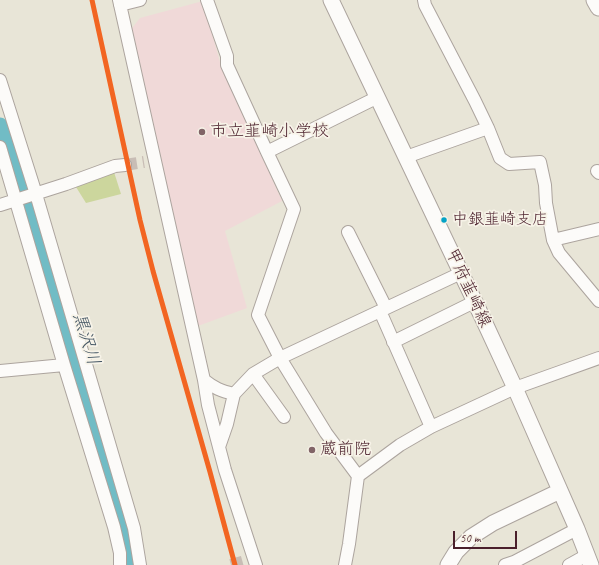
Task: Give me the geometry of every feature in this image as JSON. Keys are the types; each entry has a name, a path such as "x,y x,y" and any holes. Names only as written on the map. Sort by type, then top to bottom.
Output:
{"highway":[{"path":"595,0 599,7"}],"main road":[{"name":"甲府韮崎線","path":"331,0 515,388 577,529 589,560"},
{"path":"448,565 456,552 471,536 493,523 560,491"}],"street":[{"path":"140,0 120,2 149,161 204,380 208,405 225,470 253,561"},
{"path":"207,0 227,56 227,65 294,209 258,315 280,358 326,433 358,476 345,565"},
{"path":"424,0 425,5 488,128 500,158 509,164 540,162 553,240 559,253 599,301"},
{"path":"0,80 36,194 134,528 140,565"},
{"path":"267,152 378,97"},
{"path":"406,157 488,128"},
{"path":"0,146 64,365 114,527 120,553 120,565"},
{"path":"0,205 66,184 115,166 125,164"},
{"path":"553,240 599,229"},
{"path":"348,232 383,310 393,342 430,427"},
{"path":"219,447 227,424 234,394 253,374 280,358 461,273"},
{"path":"393,342 474,302"},
{"path":"358,476 400,445 430,427 515,388 599,358"},
{"path":"0,371 64,365"},
{"path":"253,374 284,418"},
{"path":"204,380 212,387 234,394"},
{"path":"505,565 514,562 577,529"},
{"path":"569,565 589,560"}],"shaded area":[{"name":"市立韮崎小学校","path":"203,1 220,62 282,201 225,231 247,308 198,326 129,32 140,18"}],"green space":[{"path":"114,172 121,194 86,203 76,187"}],"waterway":[{"name":"黒沢川","path":"0,125 76,370 130,556 131,565"}],"tunnel":[{"path":"125,165 144,162"},
{"path":"231,565 249,560"}],"transit line":[{"path":"92,0 140,220 235,565"}],"place":[{"name":"市立韮崎小学校","path":"202,132"},
{"name":"中銀韮崎支店","path":"444,220"},
{"name":"蔵前院","path":"312,450"}]}
